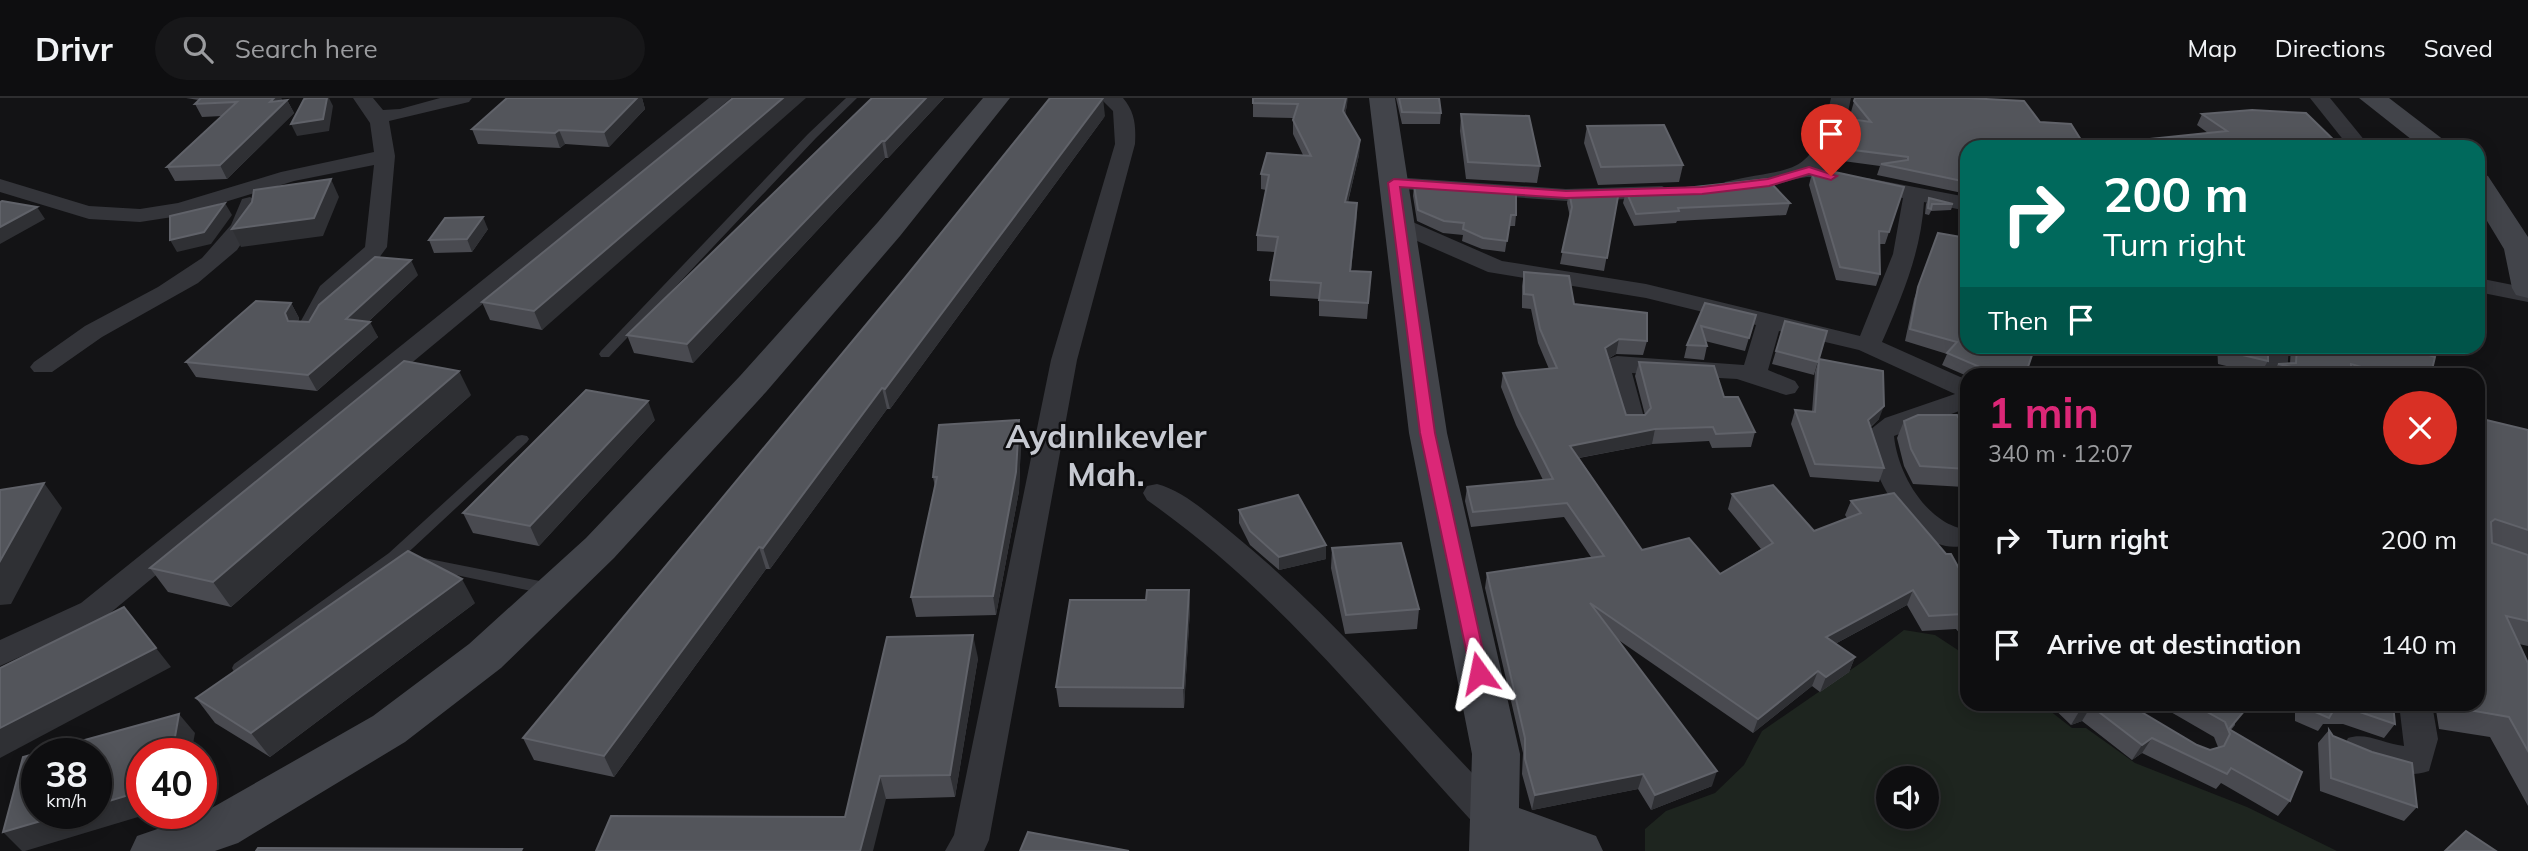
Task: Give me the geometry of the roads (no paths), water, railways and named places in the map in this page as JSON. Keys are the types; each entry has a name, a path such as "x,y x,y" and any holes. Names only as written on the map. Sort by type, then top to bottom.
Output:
{"street":[{"path":"308,330 328,289 360,264 378,241 385,156 380,116 363,98"},
{"path":"380,116 401,115 462,98"},
{"path":"0,654 92,611 721,98"},
{"path":"963,851 971,840 1064,360 1125,144 1126,119 1115,100 1110,98"},
{"path":"1382,98 1428,433 1496,754 1494,836"},
{"path":"1809,170 1833,135 1841,98"},
{"path":"2320,98 2354,140"},
{"path":"2372,98 2430,140"},
{"path":"155,851 220,828 389,729 485,656 618,529 753,384 888,229 991,100"},
{"path":"0,185 91,213 117,216 158,215 211,203 253,188 385,156"},
{"path":"1715,189 1769,182 1809,170 1914,195 1960,203"},
{"path":"1394,183 1566,195 1688,191"},
{"path":"43,367 99,328 170,291 218,255 247,218 253,188"},
{"path":"2485,191 2518,231 2528,288"},
{"path":"1868,345 1896,286 1913,228 1914,195"},
{"path":"1400,225 1496,267 1646,291 1868,345 1960,387"},
{"path":"2485,286 2528,295"},
{"path":"1754,374 1770,321"},
{"path":"1632,421 1617,364 1677,365 1754,374 1786,387"},
{"path":"1956,538 1931,527 1897,484 1880,445 1880,433 1894,424 1960,401"},
{"path":"1157,493 1186,511 1268,579 1344,656 1494,836 1578,851"},
{"path":"2335,737 2386,758 2417,761 2421,751 2417,711"}],"lane":[{"path":"605,354 811,136 852,98"},
{"path":"240,668 394,557 522,439"},
{"path":"394,557 555,590"}],"district":[{"name":"Aydınlıkevler Mah.","path":"1106,455"}]}
